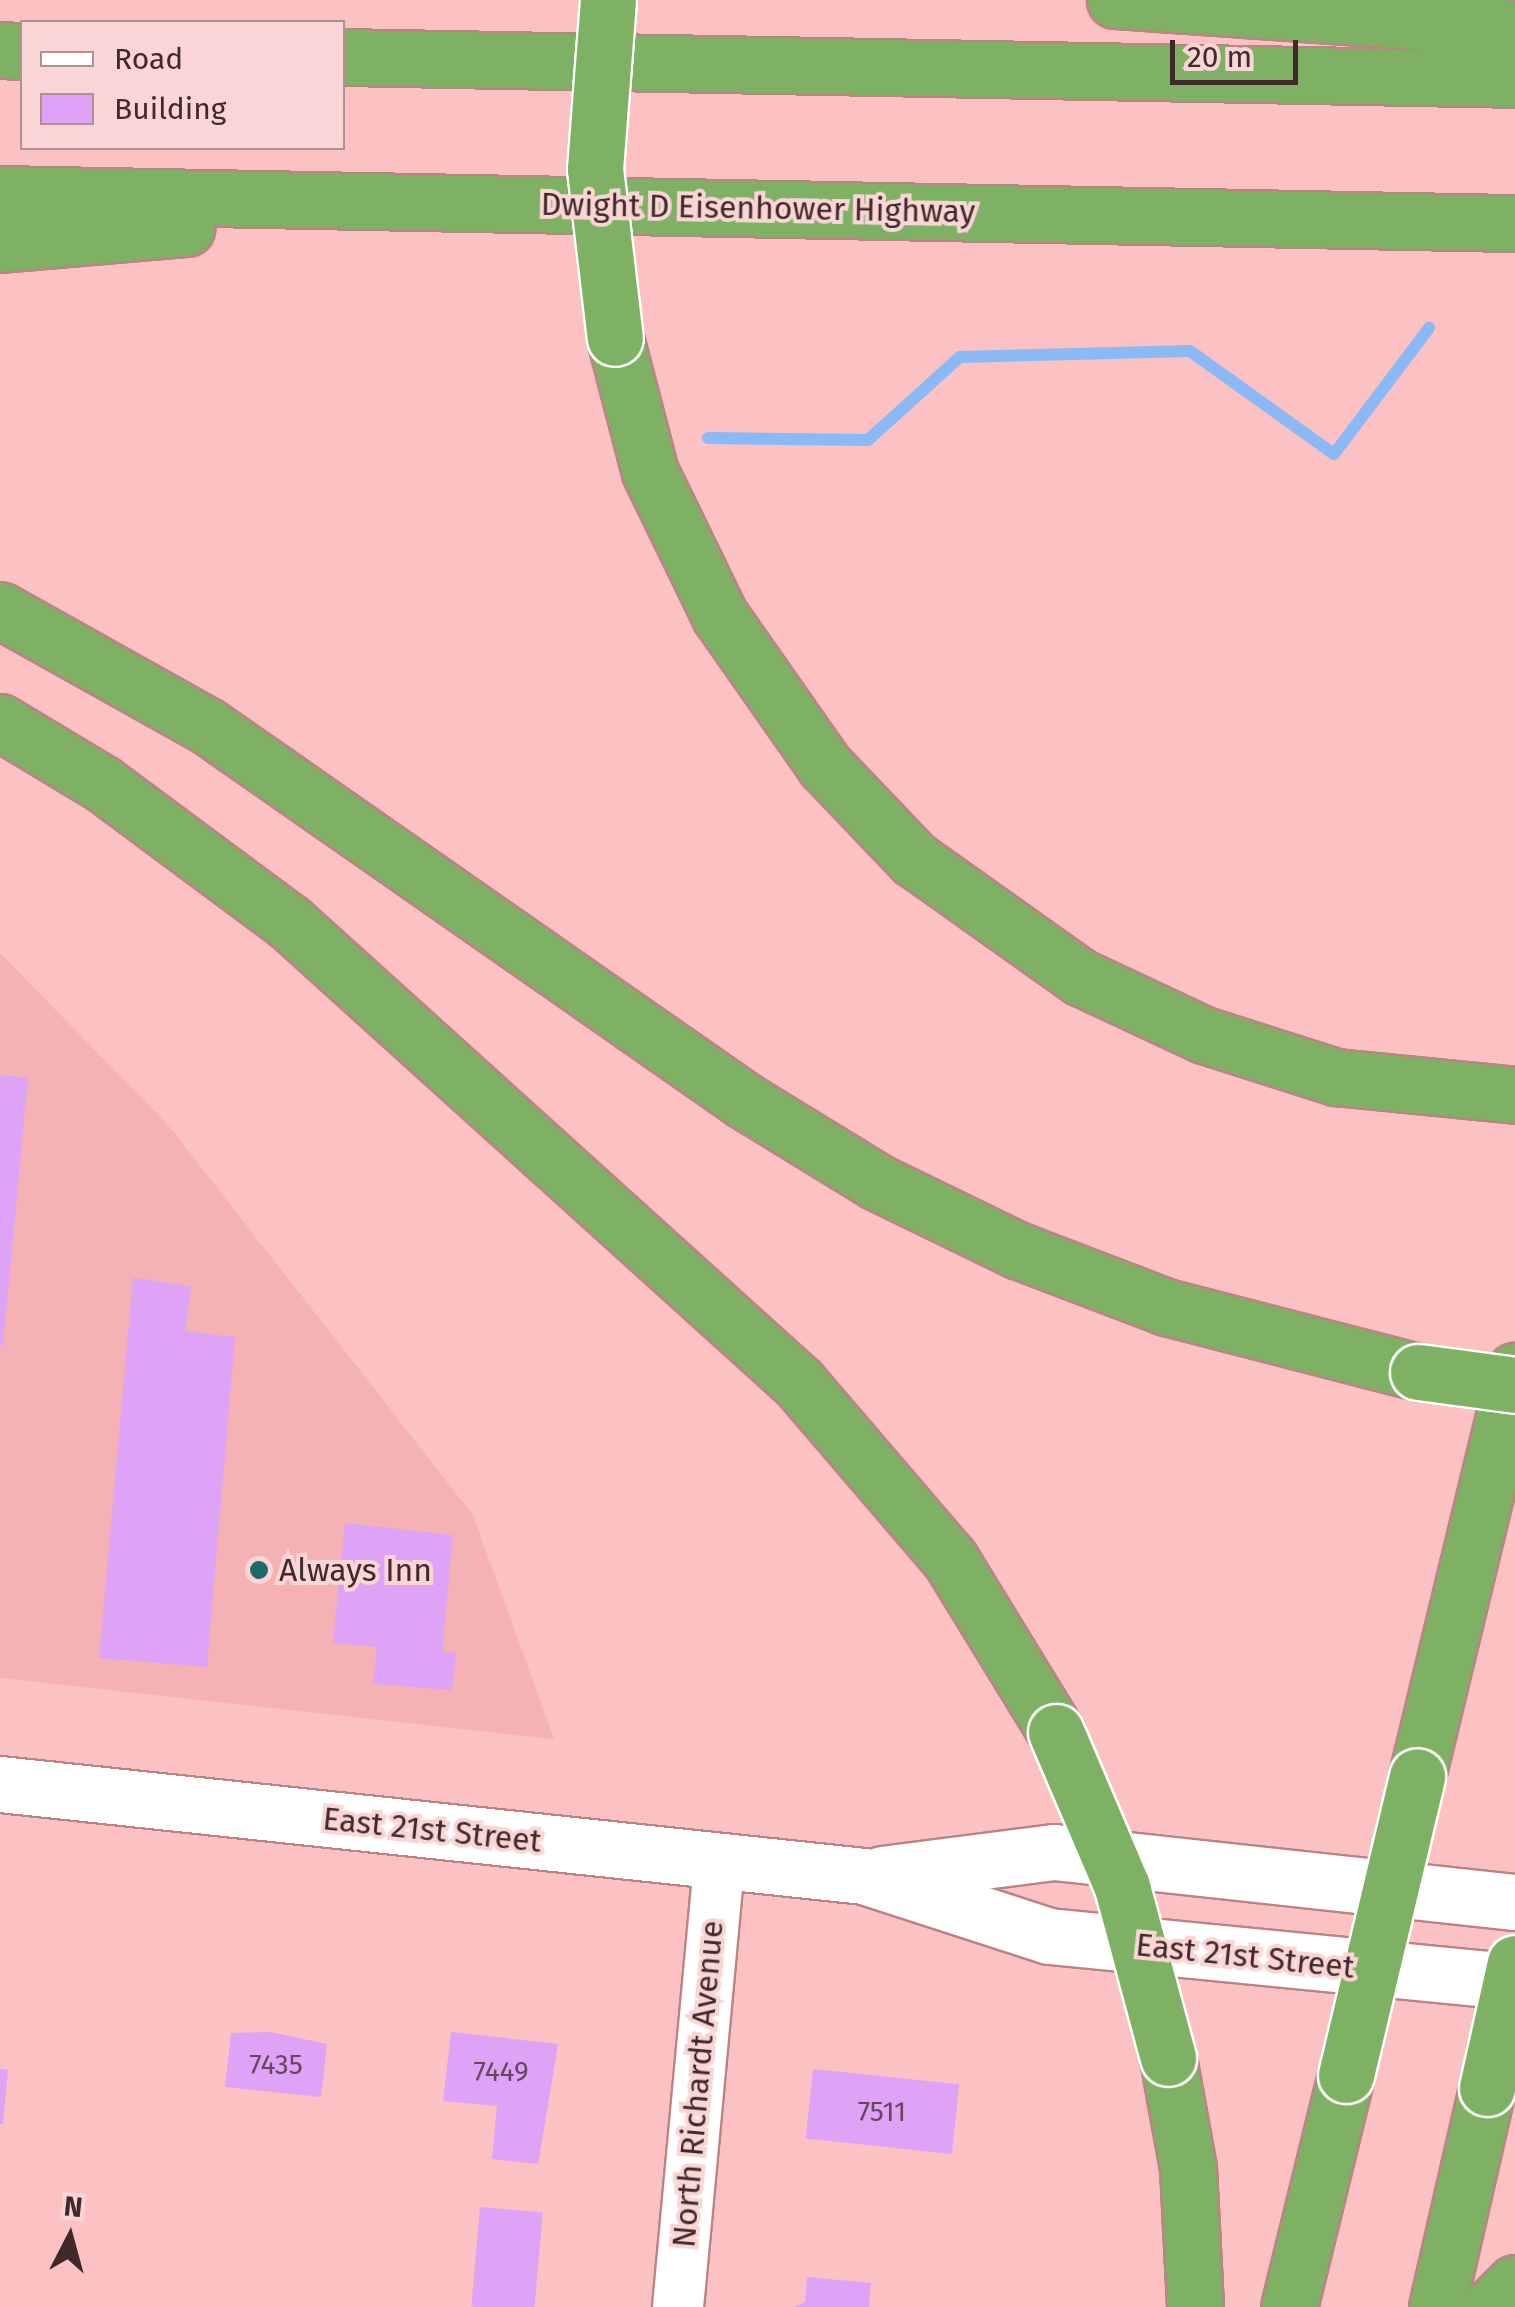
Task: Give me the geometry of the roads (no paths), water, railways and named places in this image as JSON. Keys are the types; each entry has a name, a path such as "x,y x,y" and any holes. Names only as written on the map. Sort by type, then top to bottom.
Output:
{"highway":[{"path":"608,0 595,169 615,338 650,472 720,616 825,766 914,858 1036,951 1204,1035 1336,1077 1515,1094"},
{"path":"1114,0 1515,28"},
{"path":"345,57 1515,78"},
{"name":"Dwight D Eisenhower Highway","path":"0,194 1515,223"},
{"path":"0,244 484,203"},
{"path":"0,610 206,724 745,1101 877,1182 1017,1250 1166,1307 1418,1372 1515,1385"},
{"path":"0,722 118,794 289,922 798,1383 950,1559 1056,1732 1122,1887 1168,2058 1188,2168 1195,2307"},
{"path":"1290,2307 1515,1371"},
{"path":"1436,2307 1515,1963"},
{"path":"1491,2307 1515,2283"}],"main road":[{"name":"East 21st Street","path":"0,1784 864,1876 1048,1936 1515,1982"},
{"name":"East 21st Street","path":"864,1876 1054,1852 1515,1902"}],"street":[{"name":"North Richardt Avenue","path":"678,2307 719,1861"}],"waterway":[{"path":"708,438 868,440 960,357 1190,351 1334,454 1429,328"}],"place":[{"name":"Always Inn","path":"259,1570"}]}
